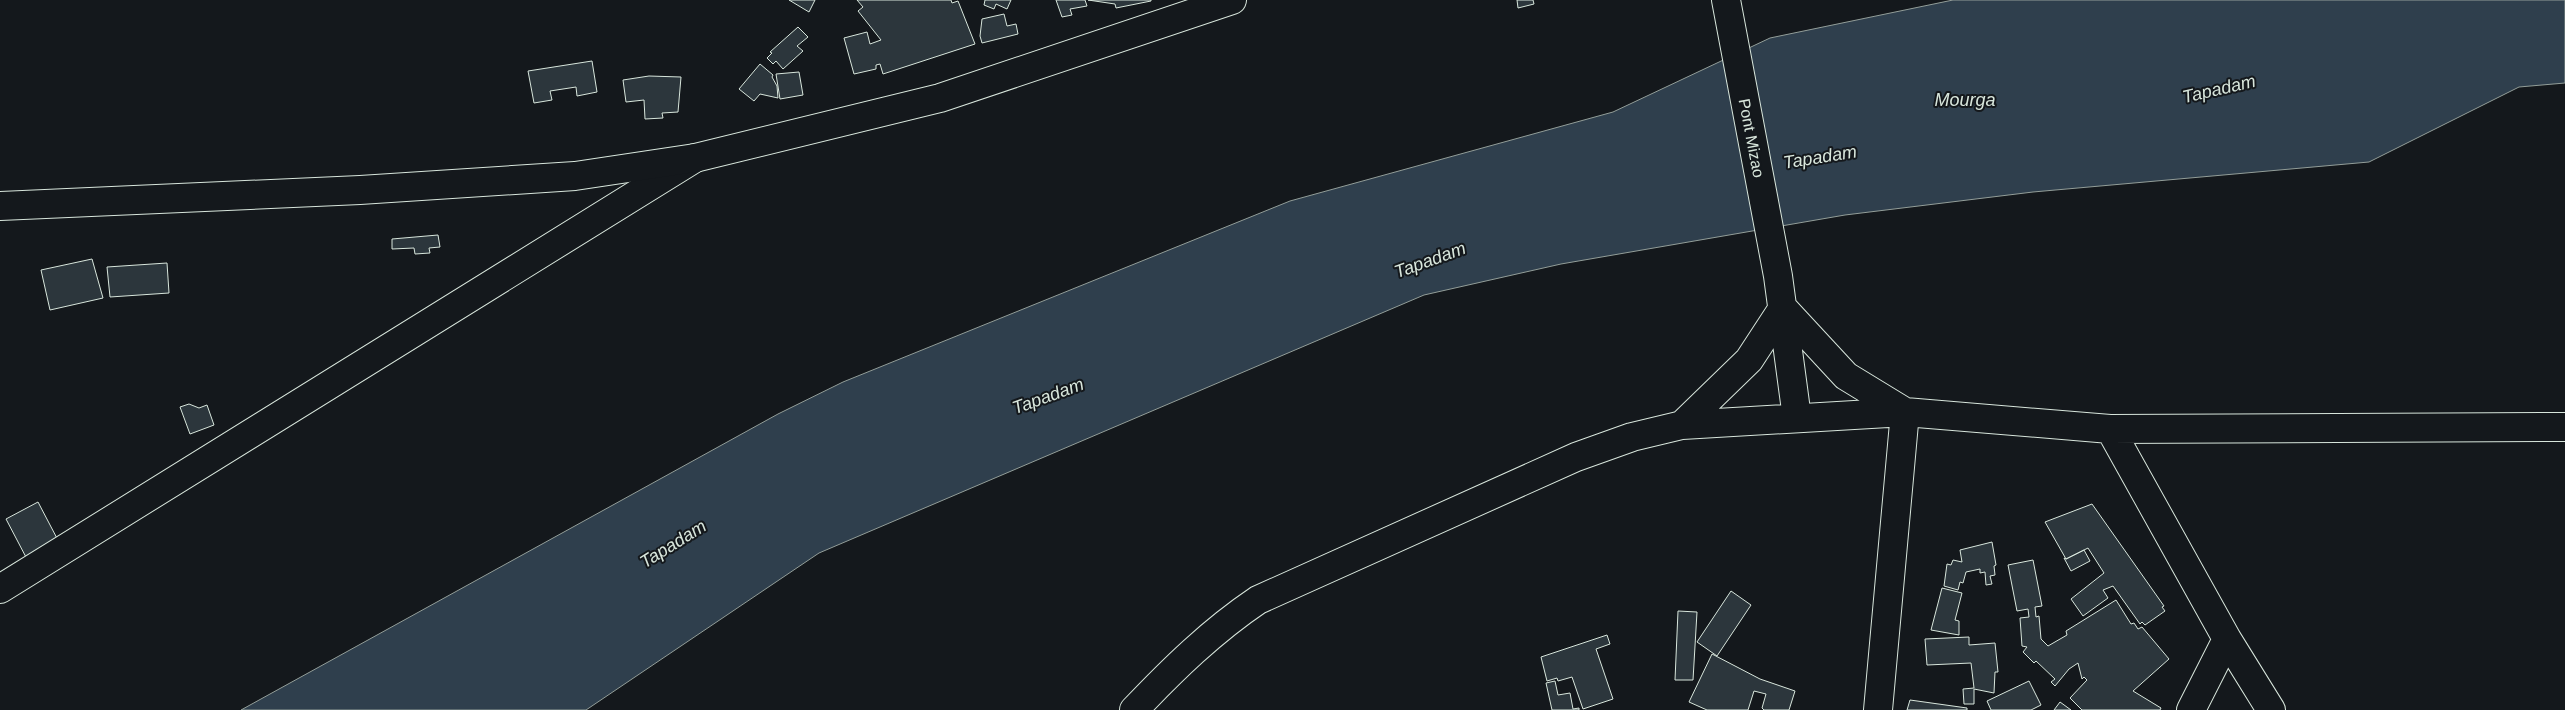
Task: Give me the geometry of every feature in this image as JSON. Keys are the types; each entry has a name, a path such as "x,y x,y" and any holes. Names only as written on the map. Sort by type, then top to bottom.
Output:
{"street":[{"path":"0,206 360,190 555,177 695,158 940,98 1232,0"},
{"name":"Pont Mizao","path":"1726,0 1778,276 1797,418"},
{"path":"0,588 695,158"},
{"path":"1682,425 1749,360 1783,308 1846,376 1905,412"},
{"path":"1878,710 1905,412"},
{"path":"1134,710 1182,661 1228,620 1258,600 1576,457 1632,437 1682,425 1905,412 2110,429 2565,426"},
{"path":"2110,429 2227,639 2271,710"},
{"path":"2191,710 2227,639"}],"water":[{"name":"Mourga","path":"1953,0 2565,0 2565,83 2519,87 2369,162 2033,192 1845,215 1561,264 1424,295 819,553 586,710 241,710 778,414 843,382 1290,201 1613,112 1770,38"}],"building":[{"path":"789,0 815,0 809,12"},
{"path":"857,0 951,0 952,3 958,1 975,44 883,74 880,64 876,65 876,69 854,74 844,38 867,32 870,44 881,40 858,11 863,7"},
{"path":"985,0 1011,0 1007,9 996,4 994,9 984,5"},
{"path":"1056,0 1085,0 1087,6 1070,9 1072,15 1062,17"},
{"path":"1088,0 1151,1 1116,8 1115,4"},
{"path":"1517,0 1533,0 1534,4 1518,8"},
{"path":"1004,14 1007,26 1016,24 1018,34 982,43 980,36 982,19"},
{"path":"798,27 808,37 797,46 803,51 783,69 776,61 773,64 767,58 772,53 770,52"},
{"path":"592,61 597,92 577,96 576,87 550,91 552,100 534,103 528,71"},
{"path":"760,64 773,75 772,77 777,86 778,98 760,94 754,101 739,89"},
{"path":"799,72 803,95 780,99 776,74"},
{"path":"649,76 681,77 678,112 662,113 663,118 645,119 644,100 626,102 623,80"},
{"path":"438,235 440,247 429,248 430,253 415,254 414,248 392,249 392,239"},
{"path":"92,259 103,298 50,310 41,270"},
{"path":"167,263 169,293 110,297 107,267"},
{"path":"189,404 199,408 207,405 214,425 190,434 180,407"},
{"path":"38,502 60,544 28,561 6,519"},
{"path":"2092,504 2164,606 2162,607 2165,611 2145,625 2142,622 2140,624 2113,586 2103,590 2108,598 2083,616 2071,599 2104,573 2088,548 2066,559 2045,522"},
{"path":"1992,542 1996,565 1994,566 1995,575 1990,576 1992,584 1986,585 1985,572 1980,573 1980,569 1966,572 1963,583 1960,582 1958,590 1944,586 1947,564 1951,565 1953,560 1962,562 1960,550"},
{"path":"2084,550 2090,561 2071,571 2064,558 2066,559"},
{"path":"2033,560 2042,606 2035,607 2036,617 2039,616 2041,639 2048,646 2067,635 2066,631 2116,600 2131,624 2134,623 2138,629 2142,627 2169,659 2133,691 2161,708 2160,710 2082,710 2070,698 2087,680 2084,677 2082,679 2078,663 2069,669 2055,686 2051,682 2055,679 2036,661 2034,663 2023,652 2027,647 2022,646 2020,618 2029,617 2028,609 2017,611 2008,565"},
{"path":"1942,588 1962,593 1955,620 1959,621 1959,635 1931,630"},
{"path":"1731,591 1751,605 1717,656 1697,642"},
{"path":"1678,611 1697,612 1693,680 1675,680"},
{"path":"1607,635 1610,644 1596,649 1613,699 1583,709 1572,677 1558,681 1557,678 1547,681 1541,657"},
{"path":"1969,637 1969,645 1995,643 1998,672 1995,672 1994,693 1974,689 1974,704 1964,704 1963,689 1974,688 1971,663 1927,665 1925,639"},
{"path":"1712,654 1760,679 1795,691 1789,710 1764,710 1762,708 1766,694 1754,691 1748,710 1707,710 1689,702"},
{"path":"1555,681 1558,695 1570,693 1573,709 1579,708 1579,710 1552,710 1546,683"},
{"path":"2029,681 2041,705 2031,710 1991,710 1987,701"},
{"path":"1910,700 1967,708 1967,710 1907,710"},
{"path":"2060,702 2071,710 2054,710"}],"water label":[{"name":"Tapadam","path":"2219,89"},
{"name":"Tapadam","path":"1820,157"},
{"name":"Tapadam","path":"1430,260"},
{"name":"Tapadam","path":"1048,396"},
{"name":"Tapadam","path":"673,544"}]}
